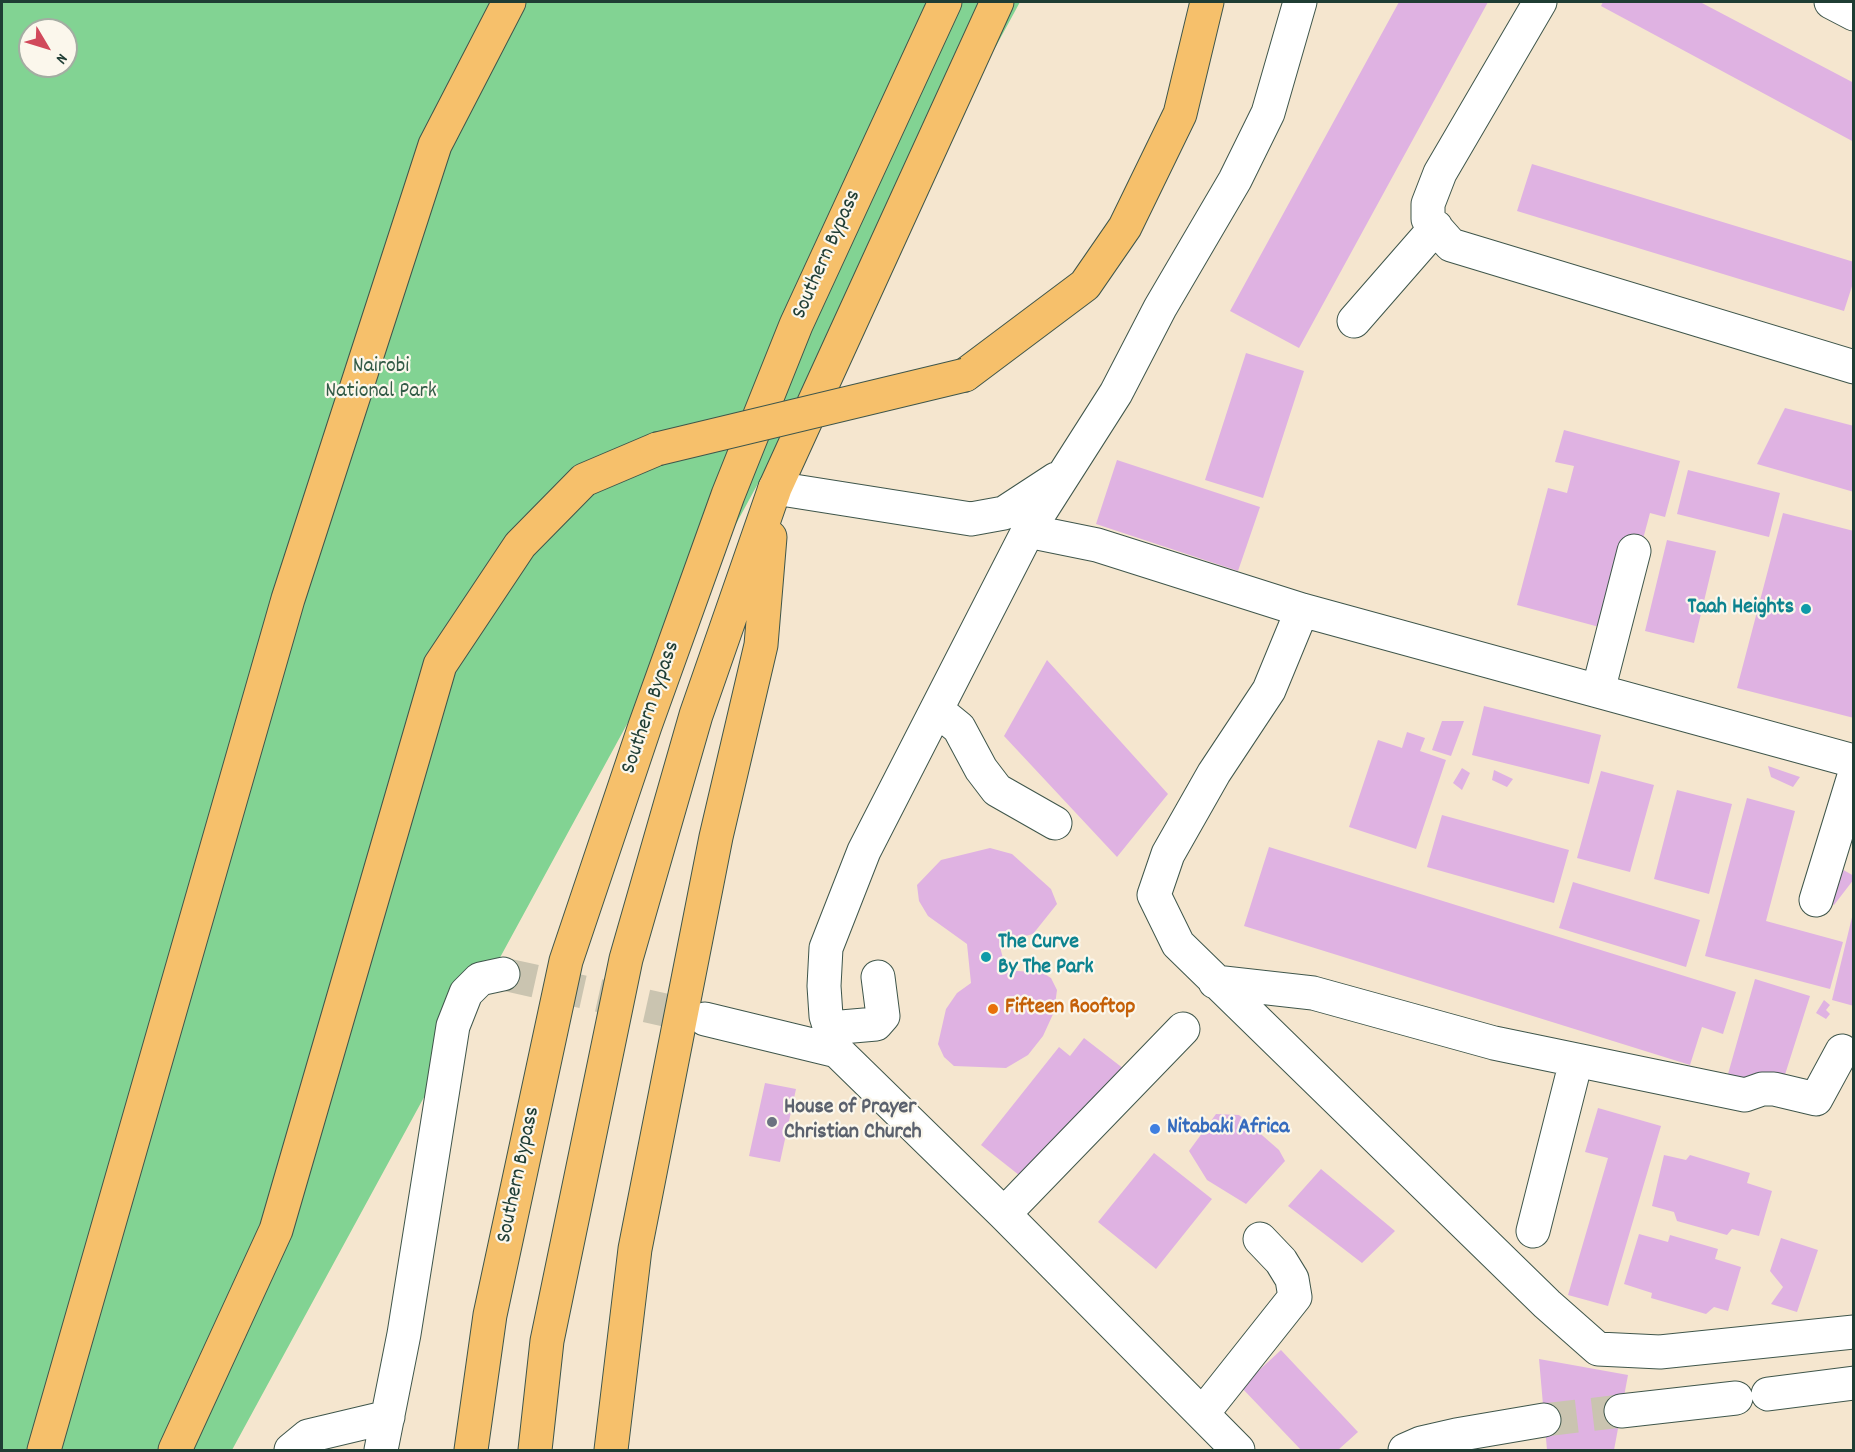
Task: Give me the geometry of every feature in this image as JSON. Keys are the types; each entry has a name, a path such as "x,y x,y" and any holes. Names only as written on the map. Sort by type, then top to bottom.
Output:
{"main road":[{"path":"44,1450 288,599 435,145 509,2"},
{"name":"Southern Bypass","path":"471,1450 490,1315 566,961 645,726 728,495 801,314 945,2"},
{"name":"Southern Bypass","path":"535,1450 547,1341 626,960 696,714 775,488 997,2"},
{"path":"175,1450 276,1230 440,665 520,545 584,480 657,449 965,375 1085,285 1125,227 1180,114 1207,2"},
{"path":"611,1450 637,1238 707,883 760,645 775,488"}],"street":[{"path":"1238,1450 833,1040 824,986 826,948 864,851 1029,531 1062,474 1116,393 1160,308 1236,180 1268,113 1300,2"},
{"path":"1540,2 1440,173 1428,204 1428,219 1451,245 1854,367"},
{"path":"1831,2 1854,14"},
{"path":"1354,321 1436,227"},
{"path":"775,488 952,517 984,518 1004,513 1062,474"},
{"path":"1029,531 1097,545 1302,610 1854,761"},
{"path":"1598,691 1634,551"},
{"path":"1302,610 1269,690 1214,772 1168,854 1154,895 1178,944 1547,1304 1598,1349 1660,1352 1854,1332"},
{"path":"937,710 959,728 981,769 996,790 1055,823"},
{"path":"1816,900 1854,776"},
{"path":"381,1450 404,1334 453,1026 466,993 480,979 503,974"},
{"path":"705,1019 833,1040 876,1024 883,1016 878,977"},
{"path":"1215,982 1313,993 1494,1043 1745,1095 1762,1089 1774,1089 1810,1099 1820,1095 1842,1051"},
{"path":"1004,1214 1183,1029"},
{"path":"1533,1231 1576,1061"},
{"path":"1203,1413 1295,1297 1292,1279 1287,1270 1260,1239"},
{"path":"1621,1411 1854,1383"},
{"path":"291,1450 308,1436 388,1417"},
{"path":"1405,1450 1421,1443 1456,1435 1544,1420"}],"green space":[{"name":"Nairobi National Park","path":"2,2 1020,2 232,1450 2,1450"}],"building":[{"path":"1399,2 1488,2 1299,348 1230,311"},
{"path":"1603,2 1700,2 1854,83 1854,142 1601,6"},
{"path":"1532,164 1854,262 1854,280 1844,311 1517,211"},
{"path":"1246,353 1304,371 1263,498 1205,480"},
{"path":"1785,408 1854,426 1854,492 1757,464"},
{"path":"1564,430 1680,461 1665,517 1650,513 1618,632 1517,605 1548,488 1567,493 1574,466 1555,462"},
{"path":"1117,460 1260,507 1238,571 1096,524"},
{"path":"1688,470 1780,493 1769,537 1677,514"},
{"name":"Taah Heights","path":"1783,513 1854,531 1854,718 1737,688"},
{"path":"1667,540 1716,551 1694,643 1645,631"},
{"path":"1047,660 1168,794 1117,857 1004,736"},
{"path":"1484,706 1601,735 1589,784 1472,755"},
{"path":"1442,721 1464,721 1451,756 1432,750"},
{"path":"1407,732 1425,738 1420,751 1446,760 1416,849 1349,827 1378,740 1402,748"},
{"path":"1768,766 1800,777 1793,787 1771,777"},
{"path":"1462,768 1470,773 1462,790 1453,783"},
{"path":"1494,770 1513,779 1507,787 1492,780"},
{"path":"1601,771 1654,785 1630,872 1577,858"},
{"path":"1677,790 1732,804 1709,894 1654,879"},
{"path":"1747,798 1795,811 1766,921 1843,942 1830,989 1705,956"},
{"path":"1442,815 1569,850 1554,903 1427,867"},
{"path":"1269,847 1736,992 1723,1034 1702,1027 1690,1065 1244,926"},
{"name":"The Curve By The Park","path":"990,848 1012,854 1051,889 1057,904 1033,934 999,943 1006,970 1043,973 1051,978 1057,990 1054,1012 1043,1036 1028,1055 1006,1068 954,1066 944,1057 938,1044 946,1009 957,993 971,983 967,944 928,916 919,901 917,885 941,860"},
{"path":"1840,868 1854,876 1854,879 1834,905 1817,895"},
{"path":"1573,882 1700,920 1686,967 1559,928"},
{"path":"1854,913 1854,1006 1832,1000"},
{"path":"1755,979 1810,996 1782,1084 1726,1081"},
{"path":"1824,1000 1830,1005 1826,1010 1830,1014 1826,1019 1816,1013"},
{"path":"1084,1038 1124,1069 1024,1179 981,1145 1059,1047 1070,1056"},
{"name":"House of Prayer Christian Church","path":"765,1083 796,1089 780,1162 749,1156"},
{"path":"1598,1108 1661,1126 1608,1306 1568,1295 1608,1158 1585,1152"},
{"path":"1216,1114 1239,1115 1279,1150 1285,1161 1246,1204 1207,1180 1189,1151"},
{"path":"1154,1153 1212,1199 1156,1269 1098,1222"},
{"path":"1664,1155 1686,1160 1690,1155 1750,1173 1747,1183 1772,1191 1759,1236 1732,1229 1727,1235 1677,1221 1674,1212 1652,1206"},
{"path":"1321,1169 1395,1231 1362,1263 1288,1206"},
{"path":"1639,1234 1668,1242 1670,1235 1718,1249 1715,1259 1741,1267 1728,1311 1714,1307 1706,1314 1651,1298 1652,1293 1624,1284"},
{"path":"1781,1238 1818,1250 1797,1312 1771,1304 1783,1287 1770,1271"},
{"path":"1281,1350 1358,1432 1338,1450 1301,1450 1241,1387"},
{"path":"1539,1359 1628,1375 1614,1450 1547,1450"}],"tunnel":[{"path":"503,974 705,1019"},
{"path":"1544,1420 1621,1411"}],"place":[{"name":"Taah Heights","path":"1806,609"},
{"name":"The Curve By The Park","path":"986,957"},
{"name":"Fifteen Rooftop","path":"993,1009"},
{"name":"House of Prayer Christian Church","path":"772,1122"},
{"name":"Nitabaki Africa","path":"1155,1129"}]}
